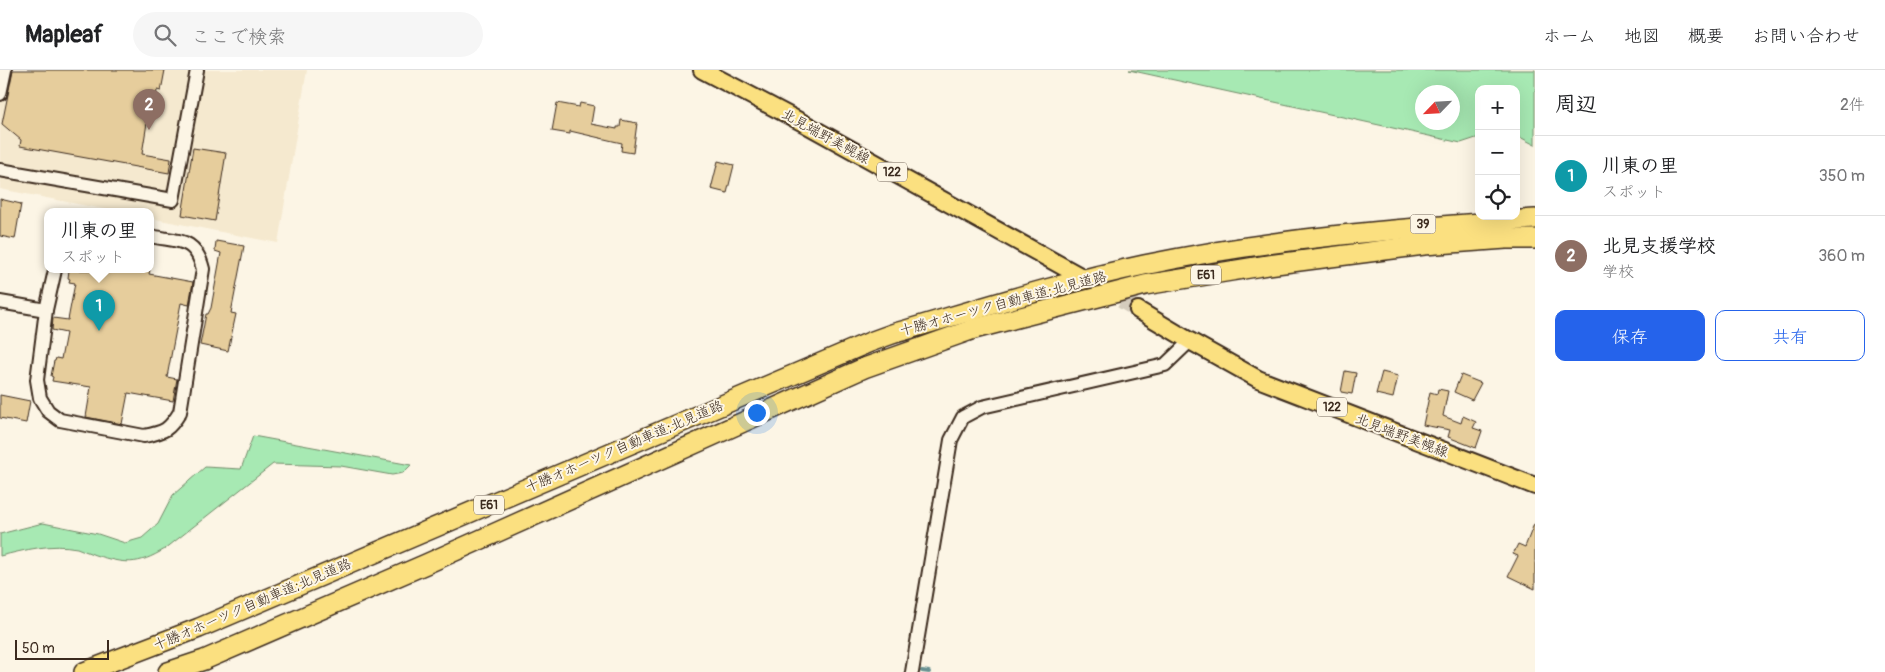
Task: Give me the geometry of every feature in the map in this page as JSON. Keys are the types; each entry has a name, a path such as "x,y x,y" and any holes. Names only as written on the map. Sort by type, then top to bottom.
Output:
{"highway":[{"path":"1520,211 1535,209"},
{"name":"39","path":"1366,232 1475,217"},
{"name":"十勝オホーツク自動車道;北見道路","path":"84,672 208,624 870,342 1034,293 1143,265 1262,244 1366,232 1535,219"},
{"path":"1506,239 1535,242"},
{"name":"十勝オホーツク自動車道;北見道路","path":"168,672 204,660 417,568 864,368 974,329 1145,285 1395,249 1506,239 1535,239"}],"main road":[{"name":"北見端野美幌線","path":"702,70 807,125 1080,276"},
{"name":"北見端野美幌線","path":"1138,310 1258,379 1535,486"}],"street":[{"path":"0,94 5,70"},
{"path":"0,170 173,200 196,70"},
{"path":"54,273 46,310 37,380 40,398 48,411 60,420 144,436 158,434 172,426 180,412 203,269 200,255 191,245 154,237"},
{"path":"0,302 46,310"},
{"path":"912,672 952,440 963,417 982,407 1166,365 1190,341"}],"shaded area":[{"path":"0,70 307,70 278,243 154,219 154,208 98,208 0,189"}],"green space":[{"path":"1129,70 1535,70 1535,145 1520,137 1520,85 1475,85 1475,138 1461,143"},
{"path":"253,436 411,465 403,473 392,475 341,466 273,464 165,549 138,561 123,562 77,548 58,546 0,556 0,534 43,523 98,534 125,543 142,538 158,524 173,495 205,467 241,469"}],"building":[{"path":"13,70 165,70 161,91 157,90 156,99 151,98 142,154 171,159 169,173 20,146 21,140 2,124"},
{"path":"557,103 579,107 580,103 594,106 591,124 617,129 617,127 620,127 621,120 637,123 633,153 621,151 622,143 570,131 570,134 552,131"},
{"path":"193,148 226,153 215,221 182,215"},
{"path":"718,161 734,165 727,193 711,189"},
{"path":"0,199 21,204 15,239 0,236"},
{"path":"216,241 244,246 231,313 236,314 228,351 200,345 206,314 208,314 211,308 221,253 215,251"},
{"path":"69,273 149,273 193,282 189,305 181,303 167,377 177,379 173,401 128,393 122,424 86,417 91,387 52,381 54,361 56,358 61,359 66,333 52,330 53,318 68,320 75,283 69,282 70,279 68,278"},
{"path":"1345,371 1356,373 1352,394 1341,392"},
{"path":"1382,372 1398,376 1393,398 1376,394"},
{"path":"1461,375 1481,383 1472,400 1454,392"},
{"path":"1438,389 1448,391 1443,416 1461,423 1463,416 1476,422 1473,428 1482,431 1476,448 1448,437 1450,430 1423,425 1430,392 1437,394"},
{"path":"0,395 30,401 26,423 0,418"},
{"path":"1534,524 1535,589 1508,576 1518,556 1513,554 1518,544 1525,547"}],"waterway":[{"path":"922,671 929,672"}],"tunnel":[{"path":"1080,276 1138,310"}],"place":[{"name":"北見支援学校","path":"149,130"},
{"name":"川東の里","path":"99,331"}]}
